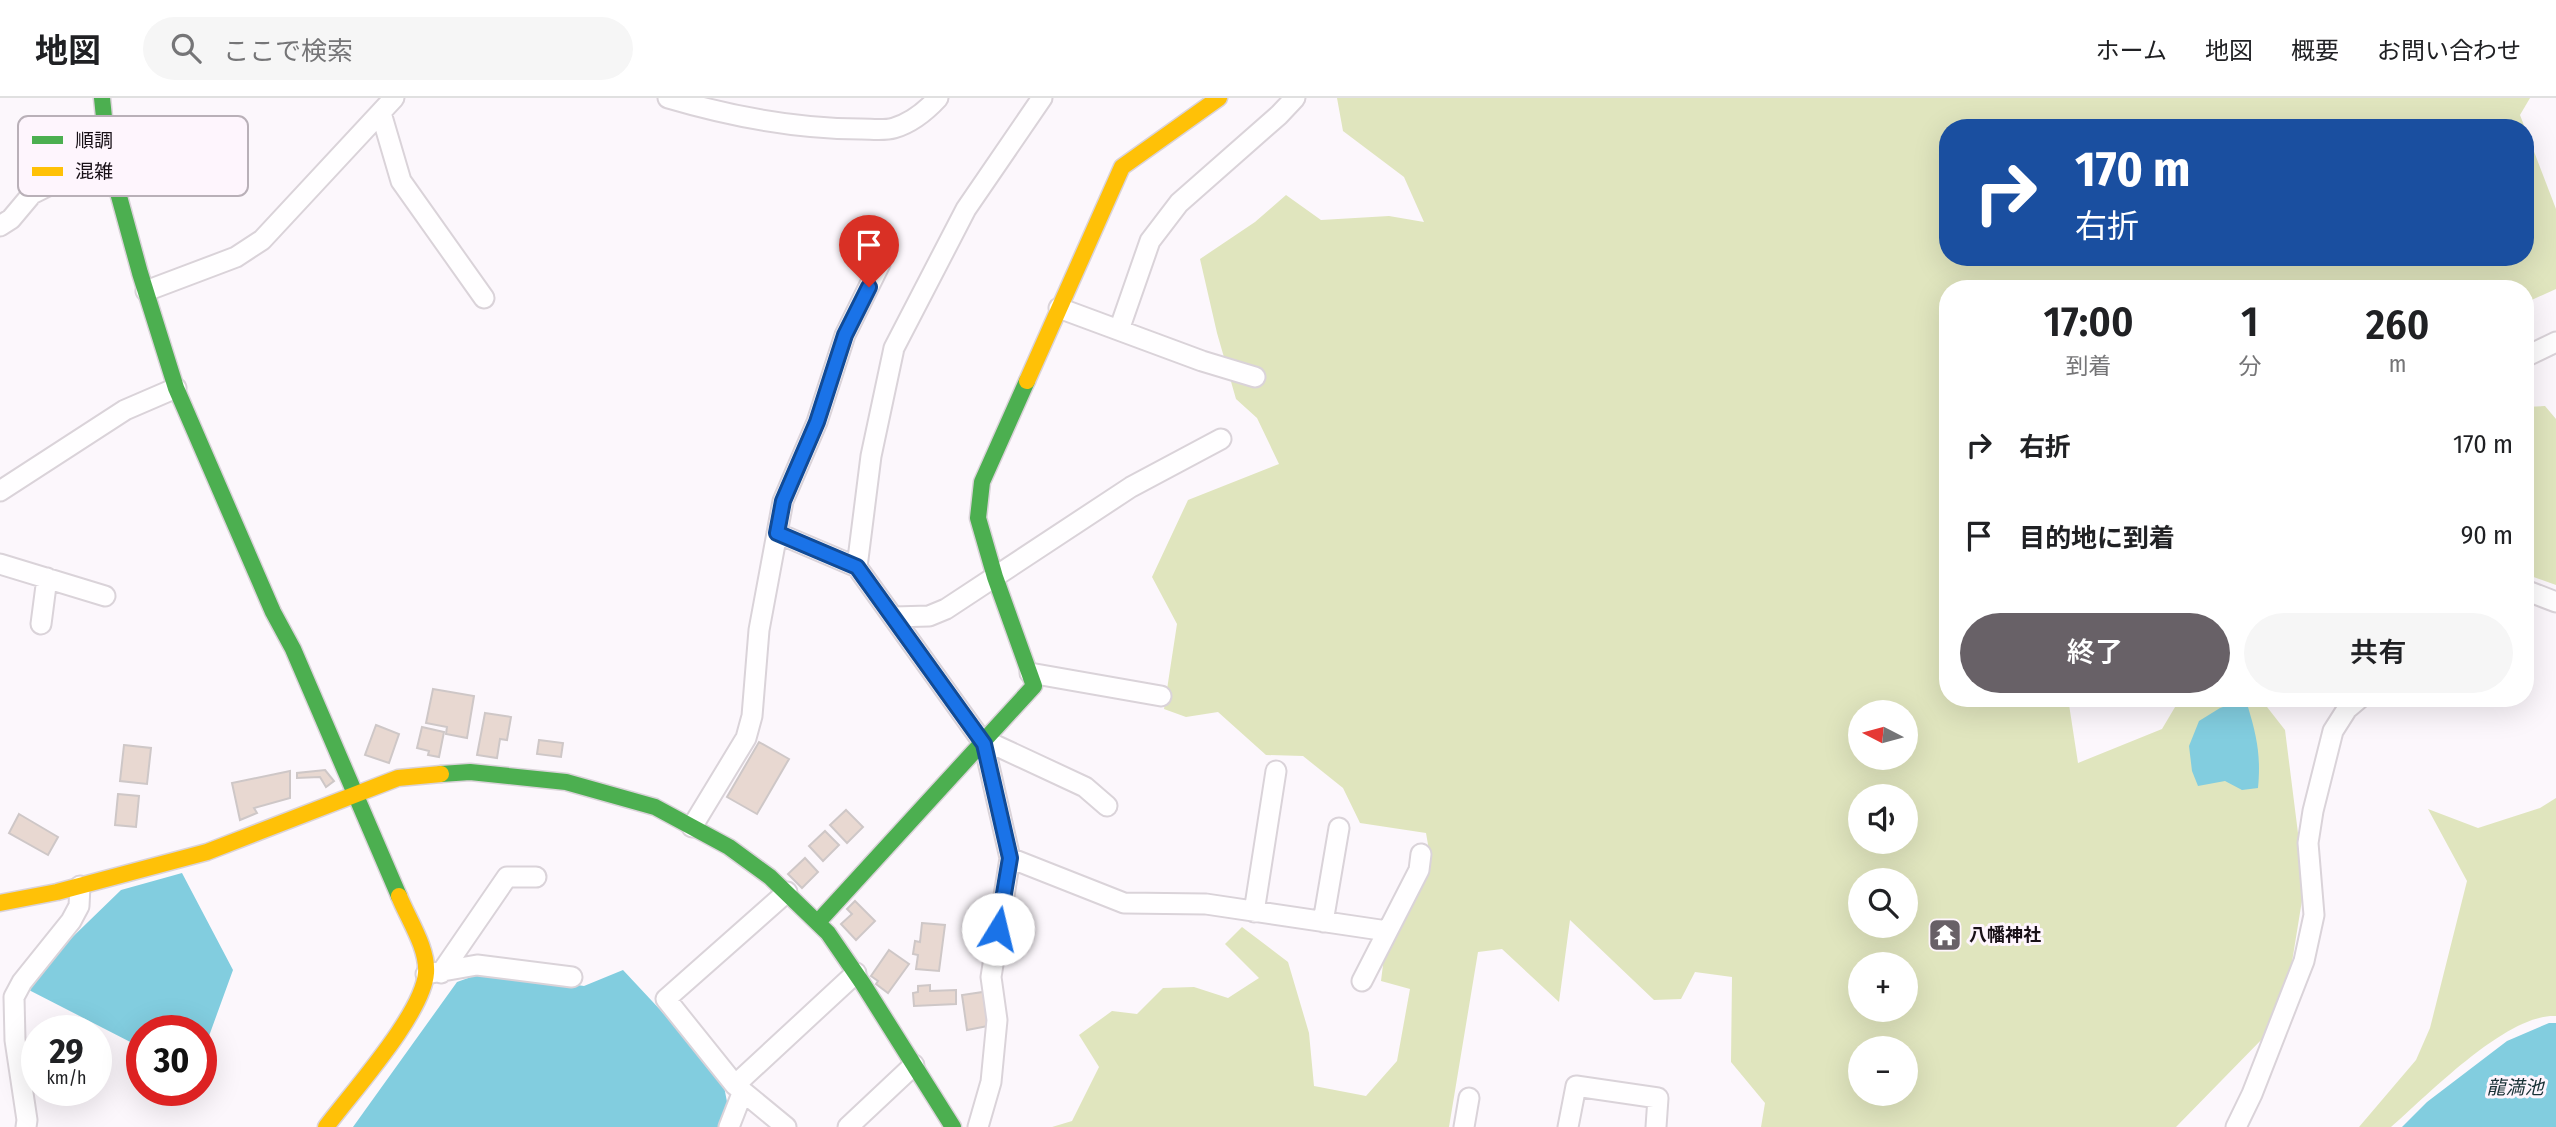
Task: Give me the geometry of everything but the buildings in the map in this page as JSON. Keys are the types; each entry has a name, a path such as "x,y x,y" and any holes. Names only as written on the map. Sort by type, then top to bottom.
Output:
{"street":[{"path":"102,98 104,116"},
{"path":"146,291 236,257 262,240 394,98"},
{"path":"668,98 708,110 747,117 843,129 891,129 914,119 938,98"},
{"path":"857,567 871,456 894,348 966,209 1042,98"},
{"path":"818,922 1034,687 995,577 978,518 982,482 1122,167 1219,98"},
{"path":"1119,330 1150,241 1179,203 1295,98"},
{"path":"381,113 401,181 484,299"},
{"path":"0,226 11,219 30,196"},
{"path":"119,196 176,388 434,974"},
{"path":"691,827 746,738 752,716 759,630 783,501 817,422 845,335 880,264"},
{"path":"1059,308 1202,361 1255,377"},
{"path":"2534,353 2556,342"},
{"path":"0,491 125,410 176,388"},
{"path":"894,617 929,616 946,609 1131,487 1221,439"},
{"path":"777,533 857,567 984,744 1010,858 991,977 997,1020 991,1082 978,1127"},
{"path":"0,564 105,596"},
{"path":"41,624 47,578"},
{"path":"2534,593 2556,602"},
{"path":"1030,673 1161,696"},
{"path":"2236,1127 2252,1094 2304,961 2314,915 2308,843 2313,811 2333,731 2349,707"},
{"path":"984,744 997,746 1085,787 1107,806"},
{"path":"1254,912 1276,771"},
{"path":"0,903 80,886 207,852 398,778 470,772 566,782 655,807 729,847 787,892 818,922 856,973 953,1127"},
{"path":"1323,922 1339,828"},
{"path":"1362,981 1419,870 1421,854"},
{"path":"1010,858 1124,903 1206,904 1387,931"},
{"path":"326,1127 410,1017 434,974 507,877 536,877"},
{"path":"26,1127 15,1040 14,997 22,982 71,921 79,906 80,886"},
{"path":"786,1127 739,1088 666,999 787,892"},
{"path":"434,974 477,965 572,977"},
{"path":"729,1127 739,1088 856,973"},
{"path":"848,1127 914,1065"},
{"path":"1568,1127 1576,1086 1658,1098 1656,1127"},
{"path":"1464,1127 1469,1098"}],"green space":[{"path":"1337,98 2530,98 2520,115 2522,119 1939,119 1939,266 2534,266 2534,152 2556,209 2556,289 2534,299 2534,280 1939,280 1939,707 2069,707 2078,763 2162,729 2175,707 2267,707 2285,730 2304,888 2292,962 2267,1034 2176,1127 1761,1127 1765,1103 1731,1062 1732,977 1695,972 1681,999 1654,1000 1570,920 1559,1002 1502,949 1478,952 1449,1127 1052,1127 1072,1121 1099,1067 1079,1035 1112,1011 1137,1014 1163,988 1194,987 1228,998 1259,978 1225,944 1242,927 1288,962 1309,1033 1314,1086 1366,1096 1397,1061 1410,989 1381,981 1386,941 1431,862 1426,833 1360,823 1343,788 1303,756 1266,755 1218,712 1186,717 1164,709 1177,624 1152,577 1188,500 1279,464 1257,418 1236,399 1200,259 1255,222 1286,195 1321,220 1389,216 1424,222 1404,177 1343,131"},
{"path":"2545,406 2556,419 2556,585 2534,577 2534,407"},
{"path":"2556,798 2556,1016 2536,1019 2492,1041 2391,1127 2359,1127 2416,1060 2430,1028 2467,881 2428,809 2478,828 2540,808"}],"water":[{"path":"2248,707 2259,756 2258,788 2242,790 2225,781 2198,786 2192,771 2189,746 2199,721 2220,708"},
{"path":"182,873 233,970 217,1015 126,1015 126,1040 112,1033 112,1015 78,1015 25,988 54,955 121,890"},
{"path":"623,970 722,1076 728,1107 720,1127 353,1127 457,982 485,972 584,986"},
{"name":"龍満池","path":"2549,1023 2556,1023 2556,1127 2402,1127 2427,1102 2507,1041"}],"traffic: fast":[{"path":"102,98 104,116"},
{"path":"119,196 176,388 273,612 293,649 399,896"},
{"path":"818,922 1034,686 995,577 978,518 982,482 1027,381"},
{"path":"441,774 470,772 566,782 655,807 729,847 770,877 828,933 953,1127"}],"traffic: slow":[{"path":"1027,381 1122,167 1219,98"},
{"path":"0,903 57,892 207,852 398,778 441,774"},
{"path":"326,1127 400,1031 422,990 426,973 424,954 399,896"}],"place":[{"name":"八幡神社","path":"1945,935"}],"route":[{"path":"869,287 845,335 817,422 783,501 777,533 857,567 984,744 1010,858 998,929"}]}
